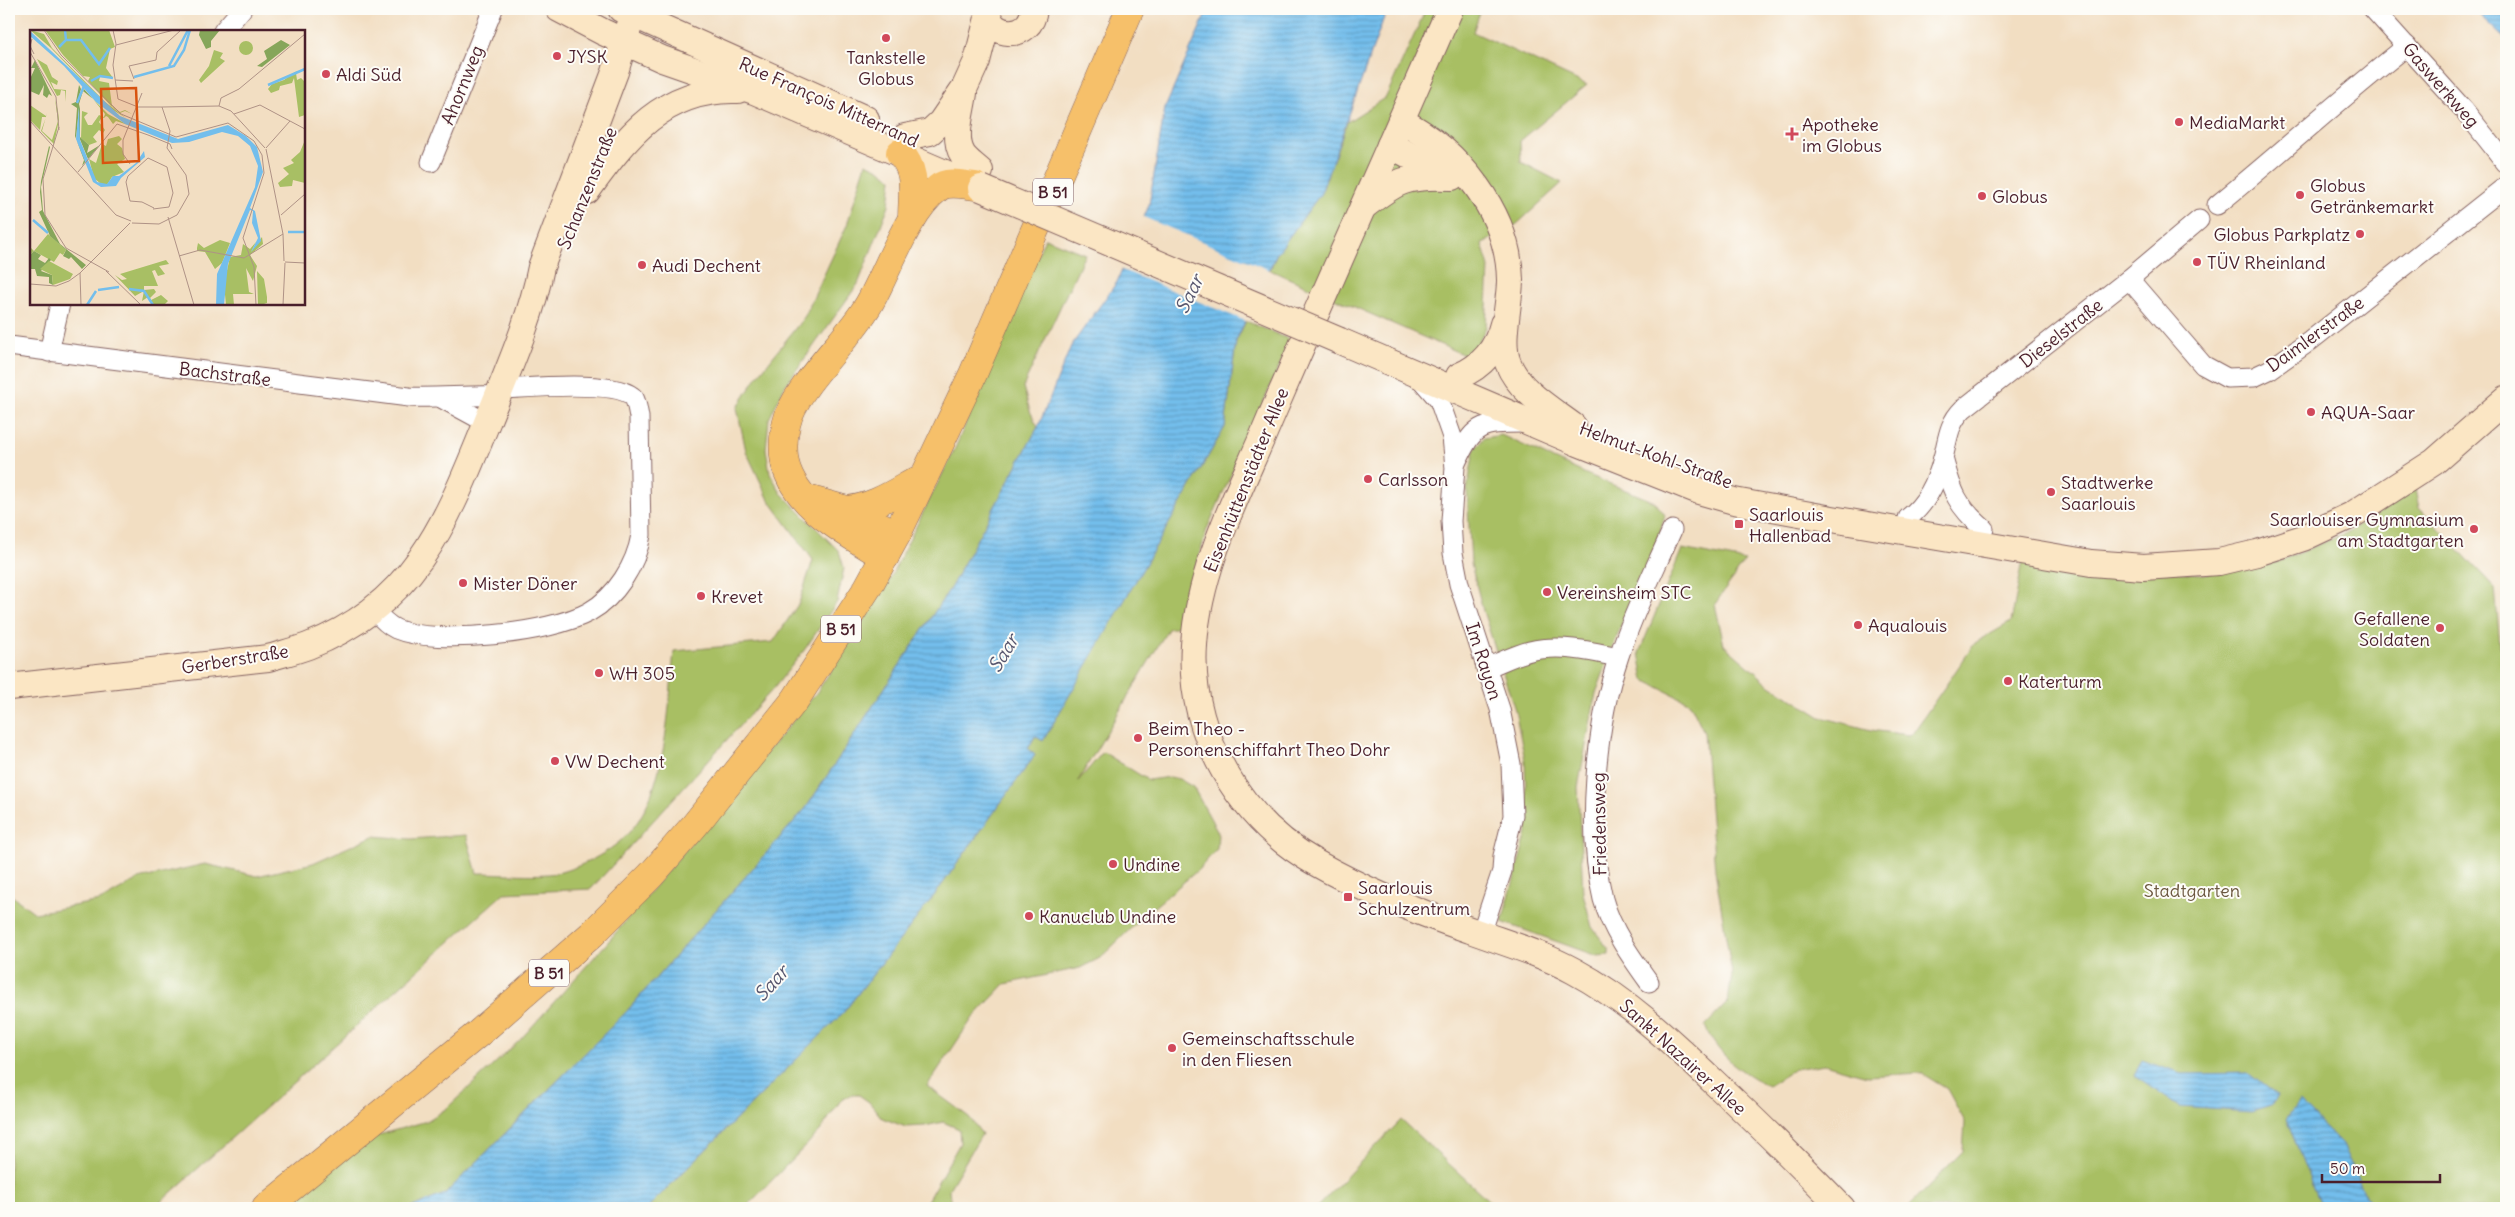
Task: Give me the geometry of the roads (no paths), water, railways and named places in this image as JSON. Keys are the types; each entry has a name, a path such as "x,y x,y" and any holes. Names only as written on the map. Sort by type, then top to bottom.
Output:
{"main road":[{"name":"B 51","path":"266,1208 535,985 591,935 651,875 694,826 795,700 847,621 891,545 924,477 976,365 1130,9"},
{"path":"902,145 913,175 912,219"},
{"path":"891,545 820,514 804,496 788,473 785,462 783,449 790,414 804,390 868,306 890,266 912,219 939,187 981,180"},
{"path":"804,496 820,504 848,510 864,508 879,503 924,477"},
{"path":"848,510 891,545"}],"street":[{"path":"224,30 242,9"},
{"name":"Ahornweg","path":"431,162 493,9"},
{"name":"Rue François Mitterrand","path":"560,9 632,46 902,145"},
{"path":"902,145 930,132 941,122 965,87 993,20 1013,33 1026,28 1031,22 1034,9"},
{"name":"Eisenhüttenstädter Allee","path":"1450,9 1298,353 1211,562 1205,580 1193,648 1200,714 1212,751 1230,783 1255,814 1278,836 1311,861 1361,888 1483,935"},
{"name":"Gaswerkweg","path":"2373,9 2407,46 2506,163"},
{"path":"623,75 643,15"},
{"name":"Rue François Mitterrand","path":"643,15 902,145 1342,333"},
{"path":"2217,205 2297,140 2327,110 2407,46"},
{"name":"Schanzenstraße","path":"536,294 553,271 587,191 623,75"},
{"name":"Schanzenstraße","path":"499,392 536,294 541,266 623,75"},
{"path":"965,87 958,136 959,146 962,154 981,180"},
{"path":"587,191 619,146 641,126 677,100 721,90 754,91"},
{"path":"1401,121 1432,139 1464,170 1463,182"},
{"path":"1390,145 1463,182 1500,230 1510,280 1507,309 1507,362 1515,377 1534,397 1573,426"},
{"path":"1362,208 1385,190 1403,180 1423,176 1463,182"},
{"name":"Daimlerstraße","path":"2129,279 2204,366 2227,378 2254,377 2277,365 2310,341 2506,186"},
{"name":"Dieselstraße","path":"1908,518 1921,508 1931,492 1943,458 1948,431 1954,418 2129,279 2199,220"},
{"path":"49,352 60,305"},
{"path":"1459,376 1472,371 1488,357 1500,338 1507,309"},
{"name":"Helmut-Kohl-Straße","path":"1342,333 1459,376 1573,426 1654,458 1732,484 1908,518 2093,548 2144,552 2216,547 2253,539 2302,522 2346,500 2426,449 2506,378"},
{"name":"Helmut-Kohl-Straße","path":"1342,333 1418,376 1665,479 1699,491 1779,510 2091,563 2143,567 2219,562 2257,553 2303,538 2352,515 2434,462 2506,399"},
{"name":"Bachstraße","path":"9,346 400,396 441,398 499,392 603,386 622,390 634,399 639,417 641,535 638,552 622,580 610,596 590,611 560,625 530,631 455,636 417,635 395,628 373,609"},
{"name":"Im Rayon","path":"1418,376 1439,400 1452,437 1455,466 1451,521 1453,553 1459,584 1500,709 1510,764 1514,816 1503,856 1502,871 1483,935"},
{"name":"Gerberstraße","path":"9,687 268,658 308,646 346,627 373,609 419,562 434,540 450,512 499,392"},
{"name":"Bachstraße","path":"441,398 487,423"},
{"name":"Im Rayon","path":"1455,466 1465,444 1479,428 1490,423 1529,422"},
{"name":"Dieselstraße","path":"1943,458 1953,493 1971,518 1984,530"},
{"name":"Friedensweg","path":"1649,982 1633,961 1610,918 1604,900 1597,855 1595,796 1599,744 1618,656 1672,530"},
{"path":"1486,668 1531,651 1549,649 1589,651 1618,656"},
{"name":"Im Rayon","path":"1483,935 1493,868 1503,856"},
{"name":"Sankt Nazairer Allee","path":"1483,935 1571,970 1610,992 1660,1030 1765,1130 1842,1208"}],"water":[{"name":"Saar","path":"1208,9 1387,9 1321,193 1276,255 1236,341 1225,427 1043,741 1035,736 1028,749 1035,755 936,893 843,1013 647,1208 410,1208 445,1194 627,1011 806,808 951,587 1038,427 1071,346 1117,282 1149,205 1165,108"},
{"path":"2473,9 2506,9 2506,40"},
{"path":"2142,1060 2181,1074 2248,1073 2277,1096 2271,1106 2251,1112 2180,1107 2134,1076"},
{"path":"2299,1101 2342,1145 2372,1208 2321,1208 2286,1119"}],"place":[{"name":"Tankstelle Globus","path":"886,38"},
{"name":"JYSK","path":"557,56"},
{"name":"Aldi Süd","path":"326,74"},
{"name":"MediaMarkt","path":"2179,122"},
{"name":"Apotheke im Globus","path":"1792,134"},
{"name":"Globus Getränkemarkt","path":"2300,195"},
{"name":"Globus","path":"1982,196"},
{"name":"Globus Parkplatz","path":"2360,234"},
{"name":"TÜV Rheinland","path":"2197,262"},
{"name":"Audi Dechent","path":"642,265"},
{"name":"AQUA-Saar","path":"2311,412"},
{"name":"Carlsson","path":"1368,479"},
{"name":"Stadtwerke Saarlouis","path":"2051,492"},
{"name":"Saarlouis Hallenbad","path":"1739,524"},
{"name":"Saarlouiser Gymnasium am Stadtgarten","path":"2474,529"},
{"name":"Mister Döner","path":"463,583"},
{"name":"Vereinsheim STC","path":"1547,592"},
{"name":"Krevet","path":"701,596"},
{"name":"Aqualouis","path":"1858,625"},
{"name":"Gefallene Soldaten","path":"2440,628"},
{"name":"WH 305","path":"599,673"},
{"name":"Katerturm","path":"2008,681"},
{"name":"Beim Theo - Personenschiffahrt Theo Dohr","path":"1138,738"},
{"name":"VW Dechent","path":"555,761"},
{"name":"Undine","path":"1113,864"},
{"name":"Saarlouis Schulzentrum","path":"1348,897"},
{"name":"Kanuclub Undine","path":"1029,916"},
{"name":"Gemeinschaftsschule in den Fliesen","path":"1172,1048"}],"park label":[{"name":"Stadtgarten","path":"2192,890"}]}
